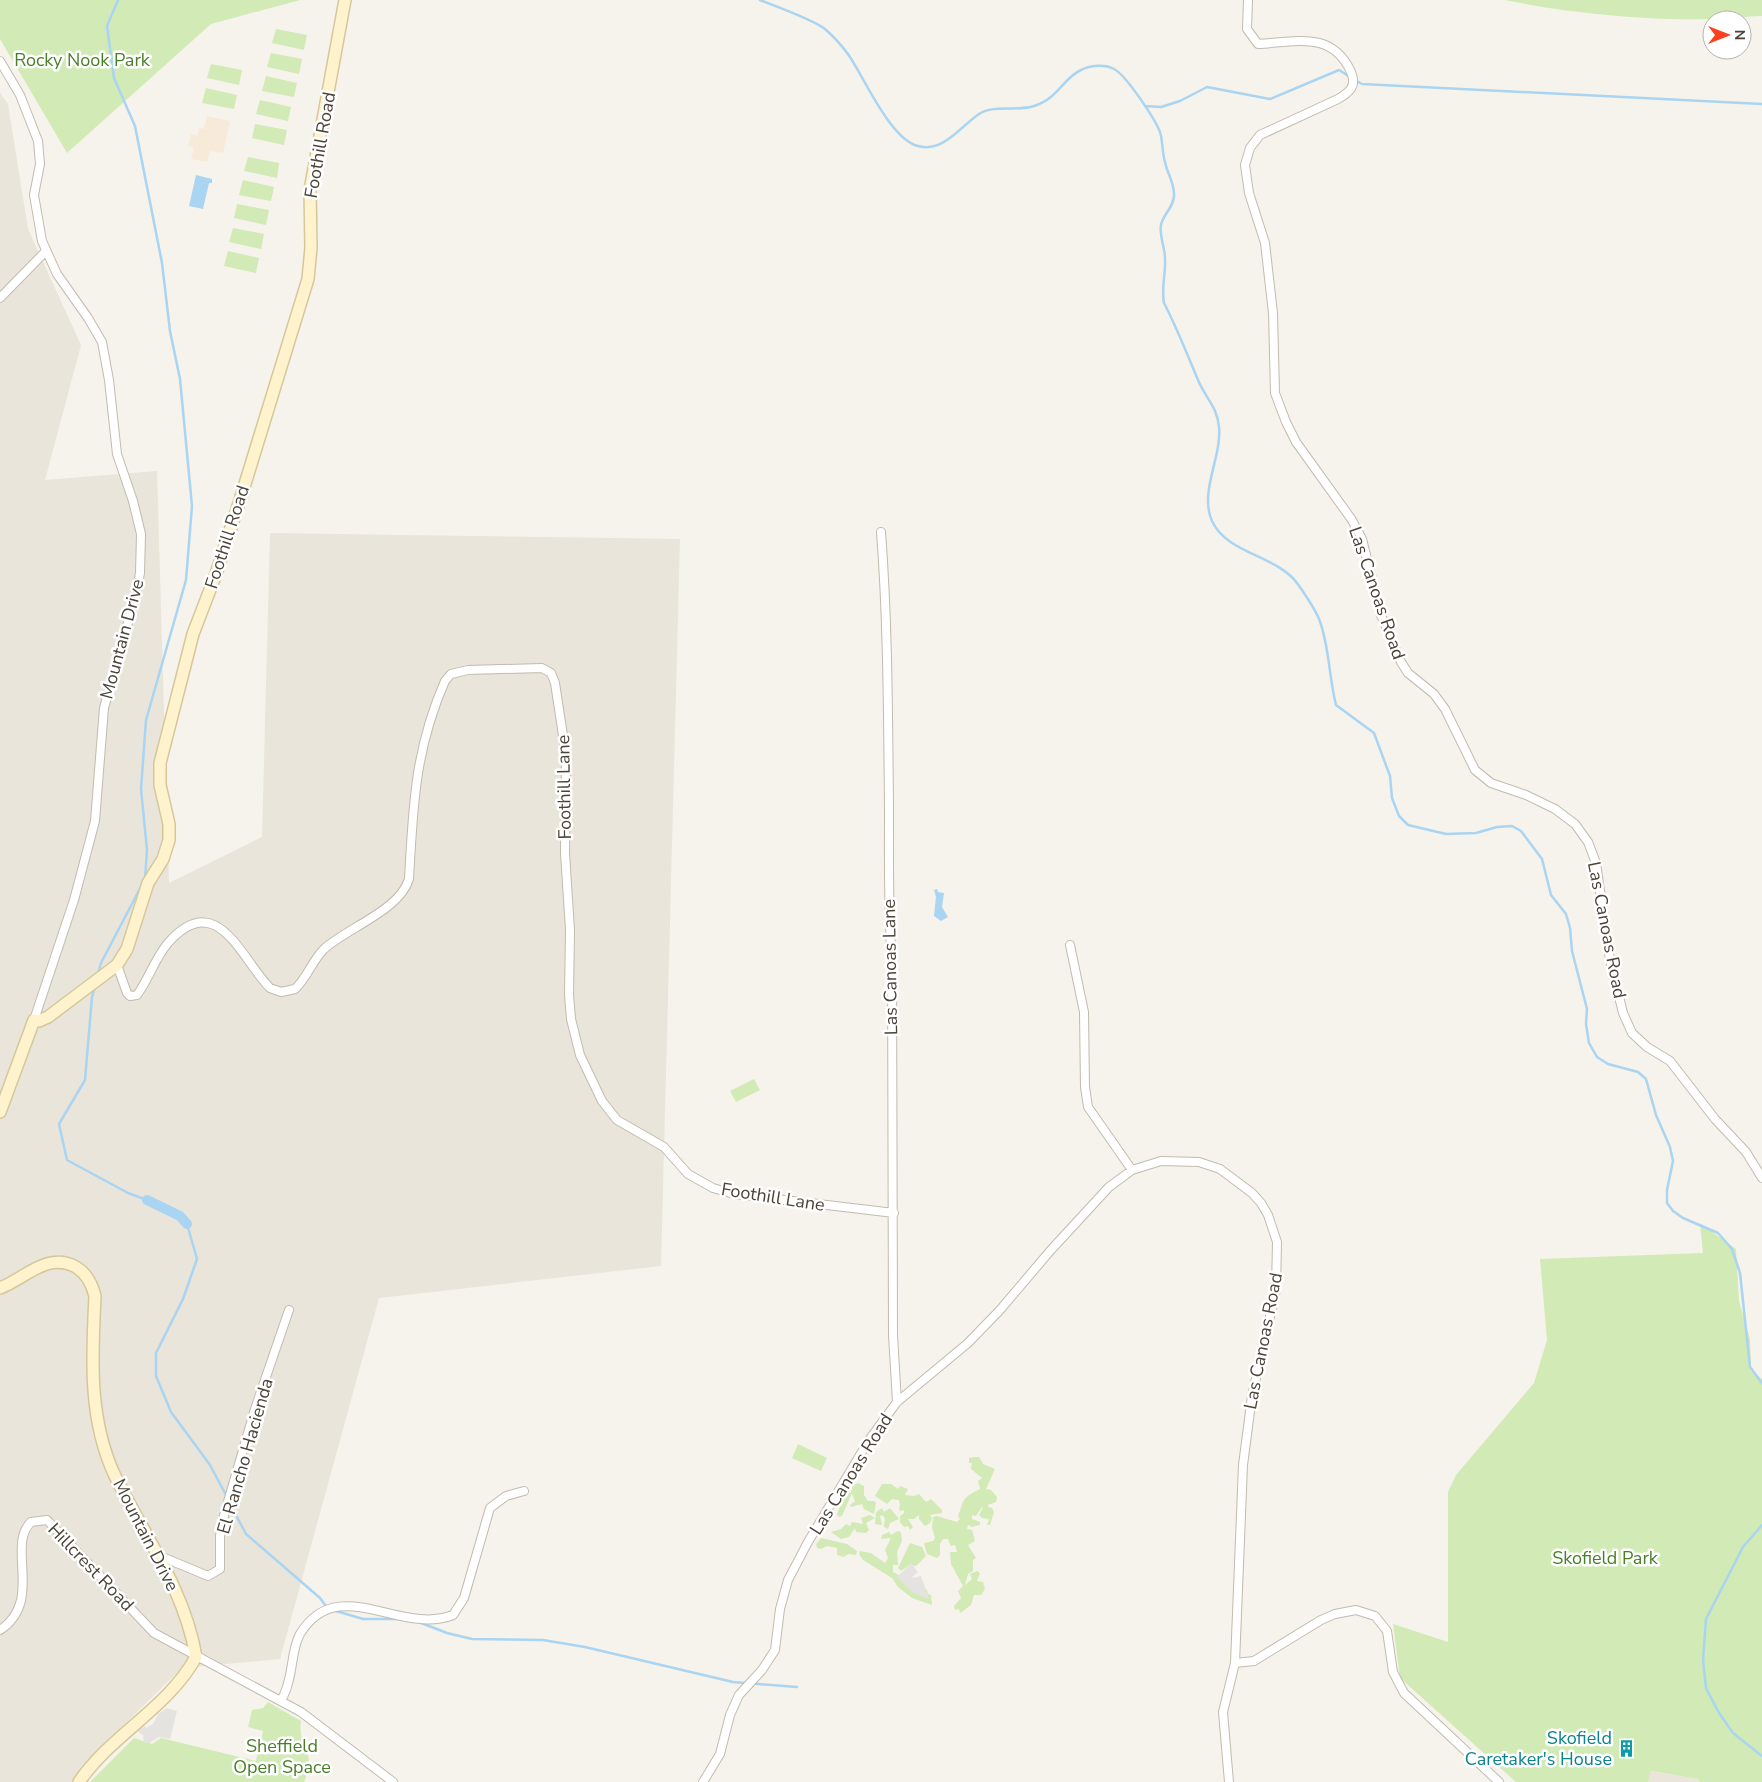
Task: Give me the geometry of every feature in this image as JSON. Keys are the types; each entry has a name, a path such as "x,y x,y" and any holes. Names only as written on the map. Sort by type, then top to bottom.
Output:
{"main road":[{"name":"Foothill Road","path":"34,1020 39,1021 48,1017 116,965 131,940 148,883 167,850 169,824 159,774 162,752 193,634 216,574 308,279 311,248 310,190 345,0"},
{"name":"Mountain Drive","path":"0,1112 34,1020"},
{"name":"Mountain Drive","path":"0,1288 44,1265 55,1262 74,1266 87,1278 95,1296 92,1380 102,1436 115,1475 160,1556 193,1638 196,1657"},
{"path":"78,1782 99,1758 177,1684 196,1657"}],"street":[{"name":"Las Canoas Road","path":"1248,0 1247,29 1258,44 1287,40 1318,42 1331,46 1348,65 1354,79 1353,86 1348,93 1338,99 1260,135 1250,148 1245,165 1249,193 1266,243 1273,314 1275,393 1280,408 1296,442 1347,513 1362,539 1381,615 1401,662 1408,673 1434,694 1445,709 1473,767 1491,783 1526,795 1555,809 1575,824 1588,842 1596,864 1610,960 1623,1013 1632,1033 1647,1047 1670,1061 1720,1126 1746,1152 1762,1178"},
{"name":"Mountain Drive","path":"0,61 20,96 38,141 40,164 34,195 35,211 46,250 57,274 88,318 102,342 117,454 138,517 142,549 136,594 106,694 98,795 91,839 74,900 34,1020"},
{"path":"0,298 46,250"},
{"name":"Las Canoas Lane","path":"881,532 886,667 894,1213 893,1336 897,1402"},
{"name":"Foothill Lane","path":"116,965 127,992 130,996 137,995 168,943 186,928 208,923 224,929 270,988 280,992 294,989 324,950 391,903 405,890 409,879 412,818 418,764 445,681 451,674 468,670 542,668 554,678 565,746 570,1019 580,1055 602,1101 617,1120 664,1147 688,1174 713,1188 734,1194 894,1213"},
{"path":"1070,945 1084,1012 1085,1087 1088,1107 1132,1170"},
{"name":"Las Canoas Road","path":"702,1782 720,1754 730,1715 739,1695 771,1658 776,1641 783,1594 792,1572 851,1468 897,1402 968,1343 1000,1310 1109,1187 1132,1170 1161,1161 1199,1162 1220,1169 1252,1193 1261,1203 1268,1215 1277,1242 1276,1290 1252,1396 1245,1447 1235,1663 1223,1712 1229,1782"},
{"name":"El Rancho Hacienda","path":"160,1556 203,1575 212,1575 220,1569 220,1536 223,1520 256,1409 289,1310"},
{"path":"281,1701 288,1683 299,1636 310,1622 326,1610 348,1605 434,1620 453,1615 464,1598 490,1508 506,1496 524,1491"},
{"name":"Hillcrest Road","path":"0,1630 11,1620 20,1605 24,1583 22,1547 25,1530 31,1522 41,1520 51,1523 154,1633 196,1657"},
{"path":"1235,1663 1254,1661 1321,1620 1335,1614 1356,1610 1375,1616 1387,1631 1393,1672 1404,1693 1499,1782"},
{"path":"196,1657 281,1701 318,1724 393,1782"}],"shaded area":[{"path":"0,93 8,104 28,229 81,345 45,480 157,471 169,883 262,837 270,533 680,539 661,1266 379,1298 280,1659 182,1668 82,1766 73,1782 0,1782"},
{"path":"207,116 230,121 223,153 210,151 207,162 191,159 194,148 188,146 191,134 197,136 199,128 204,129"},
{"path":"911,1563 918,1572 911,1578 921,1576 929,1599 912,1592 897,1577"},
{"path":"167,1708 177,1711 170,1739 159,1737 149,1743 144,1742 143,1735 137,1731 153,1724 158,1714"},
{"path":"1650,1771 1698,1779 1700,1782 1648,1782"}],"green space":[{"name":"Rocky Nook Park","path":"0,0 300,0 211,24 67,153 0,39"},
{"path":"1505,0 1762,0 1762,16 1752,17 1752,10 1702,10 1702,19 1662,19 1608,15"},
{"path":"276,29 307,35 304,50 272,43"},
{"path":"271,53 302,59 299,74 267,67"},
{"path":"211,64 242,70 239,85 207,78"},
{"path":"266,76 297,83 294,97 262,91"},
{"path":"206,88 237,95 234,109 202,103"},
{"path":"260,100 291,107 288,121 256,114"},
{"path":"255,124 287,130 284,145 252,138"},
{"path":"248,157 279,163 277,178 244,171"},
{"path":"243,180 274,187 271,201 239,195"},
{"path":"237,204 269,210 266,225 234,218"},
{"path":"233,228 264,234 261,249 229,242"},
{"path":"228,251 259,258 256,273 224,266"},
{"path":"754,1079 760,1090 736,1102 730,1091"},
{"name":"Skofield Park","path":"1700,1223 1736,1249 1739,1301 1750,1339 1751,1371 1762,1379 1762,1782 1700,1782 1698,1779 1651,1771 1648,1782 1516,1782 1400,1678 1393,1624 1448,1642 1448,1492 1456,1475 1534,1383 1547,1340 1540,1259 1703,1253"},
{"path":"798,1444 827,1458 821,1471 792,1458"},
{"path":"979,1457 983,1464 995,1469 986,1489 991,1490 997,1497 996,1502 988,1505 994,1512 990,1525 987,1525 989,1519 982,1518 979,1515 982,1507 976,1516 972,1515 972,1519 980,1522 980,1525 972,1527 968,1525 967,1529 972,1530 975,1541 968,1545 976,1558 973,1560 973,1571 968,1574 965,1585 972,1579 970,1574 977,1571 980,1573 977,1581 983,1582 985,1589 981,1595 974,1595 971,1605 960,1613 959,1609 955,1610 954,1606 961,1598 958,1591 963,1586 951,1564 950,1552 957,1552 955,1545 951,1546 948,1539 943,1539 940,1544 940,1555 937,1558 927,1554 924,1543 933,1541 935,1538 932,1528 933,1517 937,1516 957,1522 960,1519 958,1516 964,1500 980,1489 978,1481 982,1478 971,1469 972,1463 969,1463 969,1458"},
{"path":"858,1483 864,1486 864,1495 868,1501 876,1503 874,1514 864,1509 862,1504 851,1507 850,1505 855,1501 852,1493 842,1516 839,1517 837,1514 842,1502 851,1492 852,1486"},
{"path":"882,1484 891,1484 898,1489 900,1486 908,1489 905,1495 914,1496 919,1494 926,1502 931,1499 942,1510 942,1513 930,1515 932,1518 930,1523 925,1526 919,1519 919,1515 914,1519 908,1519 913,1527 910,1530 908,1526 904,1527 900,1522 900,1516 904,1513 904,1510 900,1511 899,1500 892,1499 887,1504 875,1496"},
{"path":"882,1508 884,1512 890,1508 899,1519 890,1523 888,1529 884,1527 885,1518 882,1515 880,1516 882,1525 875,1524 876,1512"},
{"path":"870,1515 875,1518 866,1523 869,1530 866,1533 856,1532 855,1528 849,1537 841,1539 831,1532 841,1529 846,1524 850,1526 852,1522 863,1524 861,1518"},
{"path":"898,1531 901,1532 902,1541 897,1552 898,1565 893,1565 893,1572 927,1590 928,1594 931,1595 932,1605 912,1598 898,1587 892,1578 863,1560 859,1554 860,1551 871,1553 885,1563 888,1558 885,1550 890,1538 881,1539 882,1535 889,1532 891,1535"},
{"path":"821,1538 847,1544 857,1551 856,1555 849,1554 843,1557 837,1555 837,1548 827,1546 821,1549 817,1548 816,1544"},
{"path":"910,1543 922,1547 926,1556 916,1566 909,1565 901,1571 898,1568"},
{"name":"Sheffield Open Space","path":"268,1702 301,1721 302,1738 309,1762 304,1782 90,1782 134,1738 152,1744 161,1738 256,1761 263,1731 248,1727 252,1710 263,1708"}],"water":[{"path":"196,175 212,179 212,183 209,183 203,209 189,206"},
{"path":"937,889 938,892 944,893 942,907 948,917 941,921 934,916 936,897 934,890"}],"waterway":[{"path":"98,974 101,963 145,879 147,850 141,789 146,720 186,580 192,506 180,379 170,331 162,263 135,126 114,78 107,26 118,0"},
{"path":"760,0 820,25 828,32 848,54 888,120 908,141 918,146 935,146 951,138 985,111 1034,106 1049,98 1075,74 1089,67 1102,66 1114,69 1126,80 1140,98 1160,132 1164,158 1174,190 1173,202 1162,221 1161,229 1165,258 1164,303 1178,331 1201,387 1214,408 1218,420 1219,438 1208,498 1212,521 1219,532 1229,541 1277,566 1288,574 1309,600 1322,628 1336,705 1374,733 1390,776 1392,798 1399,816 1408,825 1446,834 1476,833 1497,827 1512,826 1521,831 1542,859 1551,895 1566,914 1570,928 1572,951 1587,1009 1586,1024 1589,1043 1597,1057 1608,1064 1638,1072 1646,1079 1656,1115 1670,1147 1673,1161 1667,1190 1667,1203 1673,1211 1683,1218 1718,1233 1732,1249 1740,1273 1750,1367 1762,1383"},
{"path":"1145,106 1161,107 1180,101 1207,87 1270,99 1339,70 1350,77"},
{"path":"1355,80 1362,84 1762,104"},
{"path":"95,986 92,997 85,1080 59,1124 67,1160 128,1193 147,1200"},
{"path":"147,1200 180,1216 187,1224"},
{"path":"187,1224 197,1259 183,1299 156,1353 156,1376 171,1412 210,1465 227,1497"},
{"path":"229,1502 246,1534 320,1598 328,1609"},
{"path":"1762,1525 1743,1547 1706,1619 1703,1660 1706,1688 1719,1713 1733,1733 1762,1756"},
{"path":"336,1611 363,1619 399,1619"},
{"path":"416,1621 447,1633 472,1639 543,1640 585,1647 733,1682 797,1687"}],"place":[{"name":"Skofield Caretaker's House","path":"1626,1748"}]}
